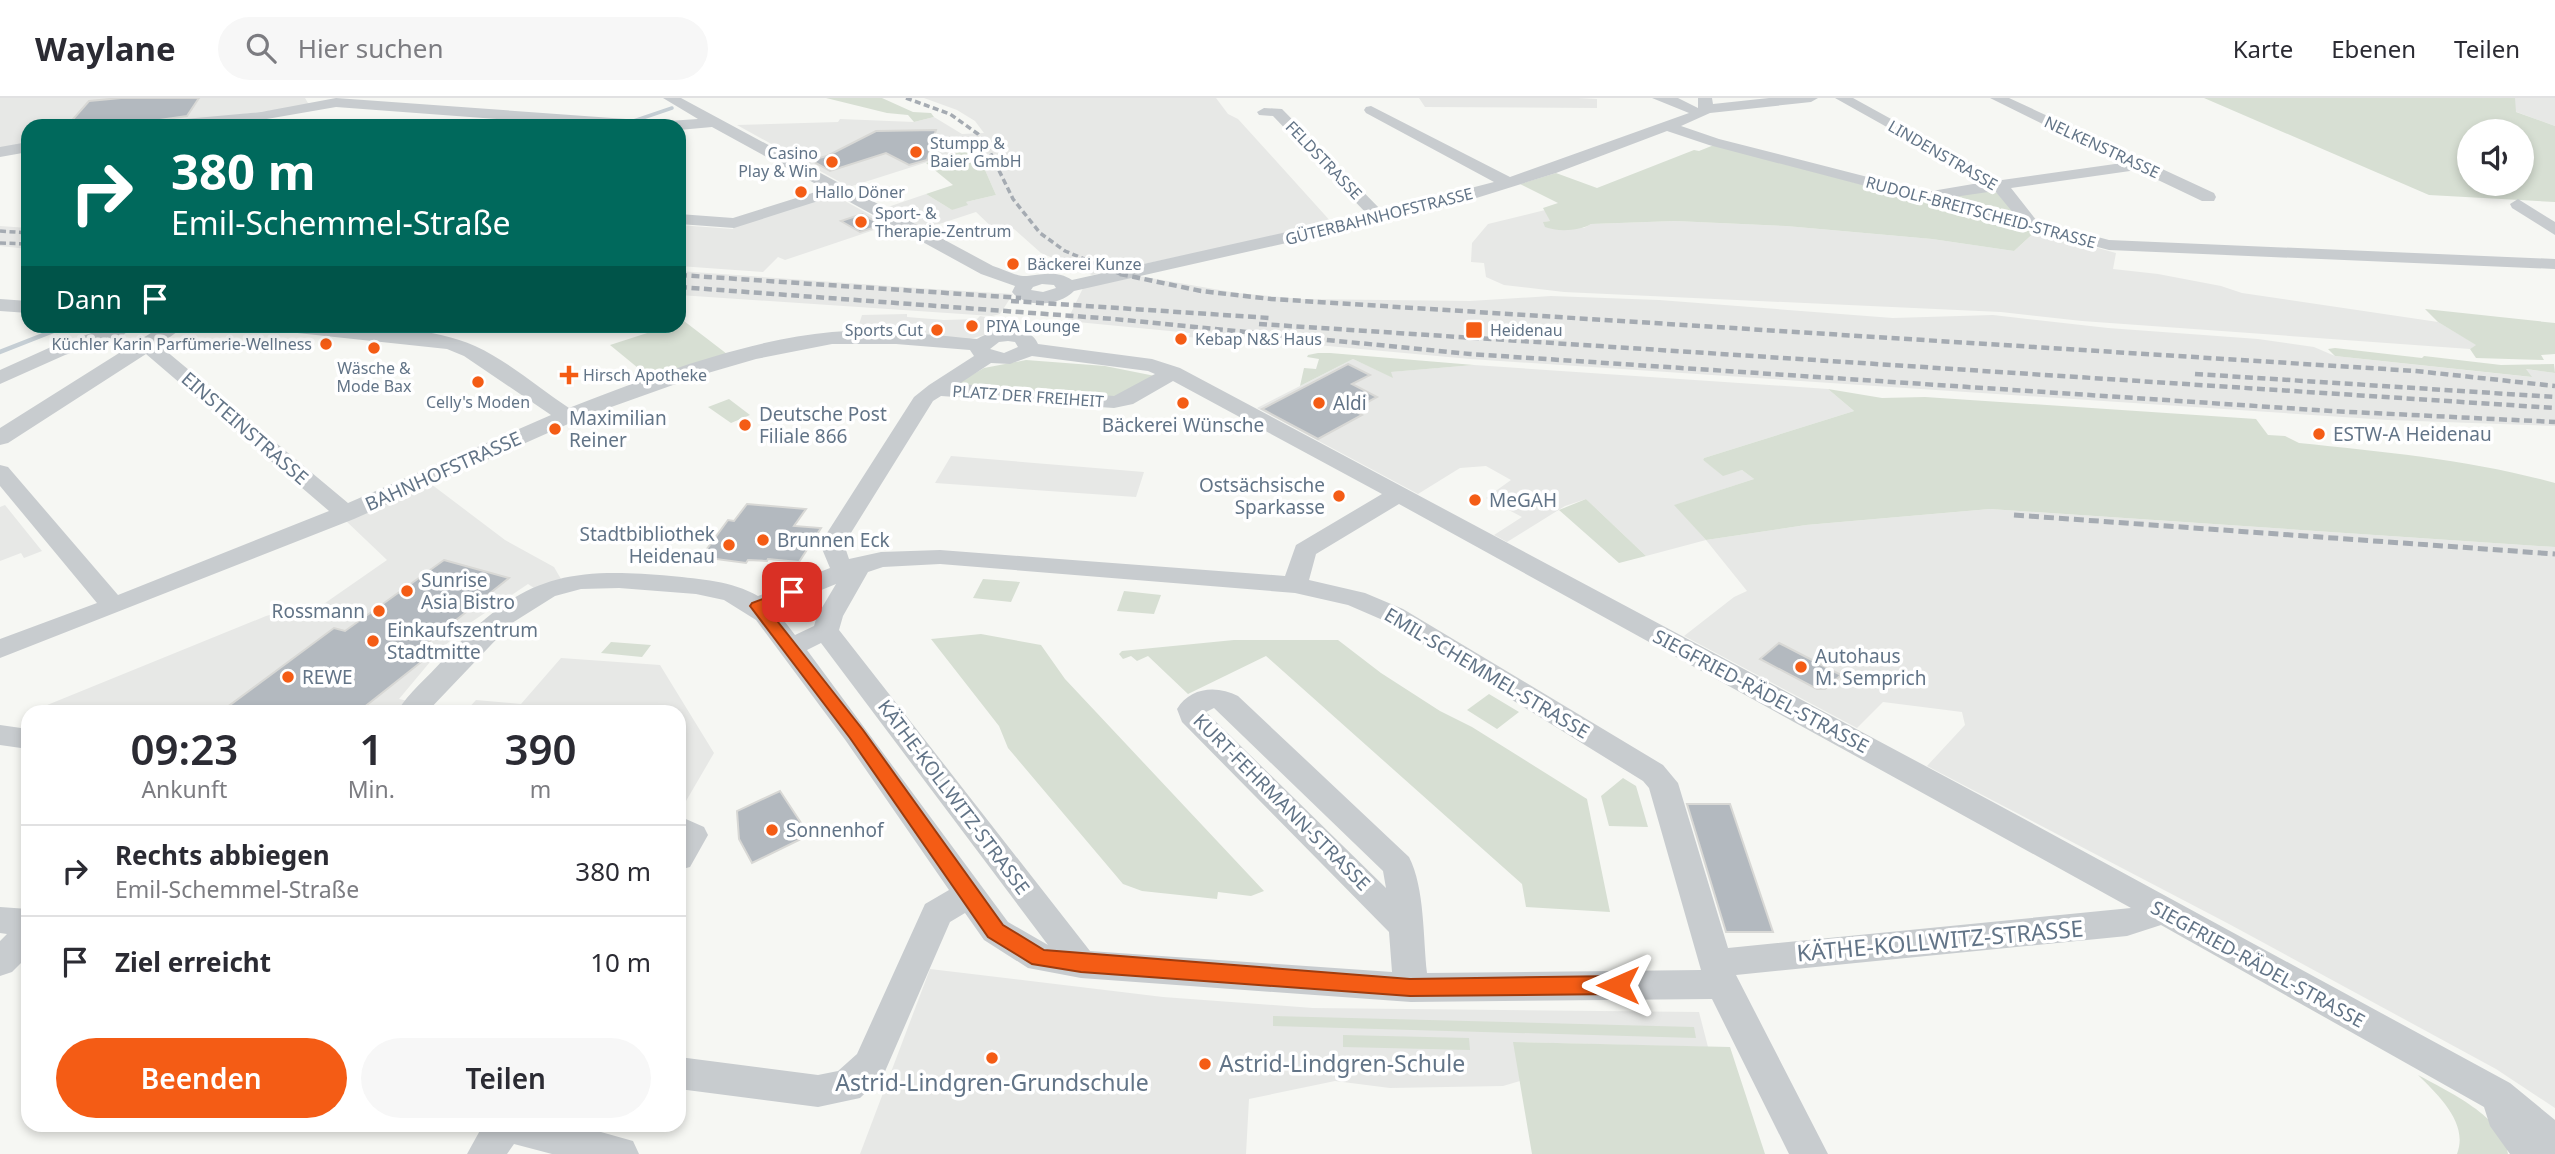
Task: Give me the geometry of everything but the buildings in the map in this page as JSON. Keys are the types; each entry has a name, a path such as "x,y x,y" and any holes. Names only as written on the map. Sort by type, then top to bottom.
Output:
{"street":[{"path":"232,119 360,98"},
{"path":"1659,98 1696,107"},
{"name":"GÜTERBAHNHOFSTRASSE","path":"1066,287 1448,201 1509,183 1666,127 1696,107 1811,98"},
{"name":"LINDENSTRASSE","path":"1842,98 1998,184 2032,226"},
{"name":"NELKENSTRASSE","path":"1997,98 2207,197"},
{"path":"338,103 557,119"},
{"path":"680,104 986,270 1023,320"},
{"path":"1371,110 1509,183"},
{"name":"FELDSTRASSE","path":"1265,112 1277,112 1380,218"},
{"path":"686,124 714,122"},
{"name":"RUDOLF-BREITSCHEID-STRASSE","path":"1666,127 1714,142 2109,245 2555,264"},
{"path":"0,152 21,148"},
{"path":"1921,196 2138,165"},
{"path":"686,220 734,223 840,189"},
{"path":"2518,204 2551,223"},
{"name":"PLATZ DER FREIHEIT","path":"936,389 984,351 989,338 1023,320 1046,298 1058,295 1066,287 1059,279 1048,278 1023,320 1010,358 984,351"},
{"path":"0,306 21,307"},
{"name":"SIEGFRIED-RÄDEL-STRASSE","path":"1023,320 1173,373 1399,494 1980,809 2477,1084 2519,1111 2555,1145"},
{"path":"0,378 58,351 113,333"},
{"path":"0,438 164,333"},
{"path":"365,333 452,344 471,352 568,417"},
{"name":"BAHNHOFSTRASSE","path":"0,649 346,514 568,417 697,370 812,341 850,338 984,351"},
{"name":"EINSTEINSTRASSE","path":"143,347 155,350 179,369 346,514"},
{"name":"PLATZ DER FREIHEIT","path":"936,389 1114,402 1126,400 1173,373"},
{"path":"790,647 826,631 830,616 852,569 837,560 832,544 925,397 936,389"},
{"path":"0,472 113,605"},
{"path":"1295,585 1305,550 1399,494"},
{"name":"EMIL-SCHEMMEL-STRASSE","path":"758,606 852,569 908,557 940,557 1295,585 1356,598 1394,615 1653,772 1662,783 1719,973 1809,1154"},
{"name":"KÄTHE-KOLLWITZ-STRASSE","path":"418,705 504,616 531,597 551,588 601,579 726,592 758,606 856,734 996,931 1040,958 1081,964 1410,988 1719,973 2127,923 2163,911"},
{"name":"KÄTHE-KOLLWITZ-STRASSE","path":"826,631 1081,964"},
{"name":"KURT-FEHRMANN-STRASSE","path":"1405,927 1192,715 1191,709 1195,704 1208,698 1219,698 1228,703 1398,866 1404,898 1410,988"},
{"path":"0,735 21,738"},
{"path":"686,1074 818,1091 847,1086 870,1065 937,913 970,894"},
{"path":"0,920 21,922"},
{"path":"0,962 21,941"},
{"name":"SIEGFRIED-RÄDEL-STRASSE","path":"2477,1084 2517,1131 2532,1154"},
{"path":"486,1154 501,1132"},
{"path":"534,1132 620,1154"}],"shaded area":[{"path":"0,98 305,98 308,103 317,105 202,119 21,119 21,146 0,150"},
{"path":"826,98 882,98 913,112 931,113 934,117 914,122 908,115 887,113"},
{"path":"924,98 1216,98 1333,224 1092,275 1041,253 1014,229 998,233 976,212 924,229 885,208 926,194 952,210 966,202 996,195 975,147 849,187 737,125 838,122 840,119 914,122 934,117 962,134 984,133 975,121 957,110"},
{"path":"1419,98 1597,99 1597,108 1425,107"},
{"path":"2204,98 2515,98 2516,112 2555,126 2555,202 2429,195"},
{"path":"2478,98 2555,98 2555,126 2547,123"},
{"path":"1714,145 2036,231 2014,251 1932,239 1786,226 1675,221 1591,224 1575,229 1556,230 1545,227 1543,222 1550,221 1543,208 1558,203 1520,184 1556,173 1597,188 1694,150 1699,151"},
{"path":"975,147 996,195 966,202 968,205 952,210 926,194 953,185 926,163"},
{"path":"1988,190 1997,193 2016,217 1942,197"},
{"path":"832,194 889,225 785,260 778,257 763,272 686,266 686,226 733,229 735,224"},
{"path":"1545,210 1550,221 1544,222 1584,228 1591,224 1675,221 1786,226 1932,239 2014,251 2036,231 2116,253 2113,269 2158,274 2221,286 2242,293 2438,322 2477,345 2470,349 2082,321 2001,312 1564,292 1504,285 1486,277 1484,263 1471,262 1472,243 1488,224"},
{"path":"0,226 21,228 21,248 0,246"},
{"path":"686,271 1013,294 1000,314 992,316 686,295"},
{"path":"1139,276 1237,293 1301,299 1470,301 1551,296 1659,300 1893,318 1993,315 2108,328 2258,339 2314,347 2335,356 2531,377 2525,369 2555,373 2555,426 2388,420 1470,359 1306,344 1296,346 1206,339 1189,337 1190,333 1067,321 1083,288"},
{"path":"2425,309 2555,323 2555,354 2541,355 2544,360 2476,358 2470,349 2476,345 2438,322"},
{"path":"907,314 907,317 944,320 977,319 980,316 998,319 999,331 966,340 856,334 862,315"},
{"path":"686,323 727,354 649,377 610,345 647,333 686,333"},
{"path":"2328,349 2501,365 2554,364 2555,373 2526,369 2532,377 2335,356"},
{"path":"1318,353 1474,365 1391,372 1393,378 1353,359 1300,386 1304,368 1316,369 1319,359 1307,357 1308,355"},
{"path":"1353,359 1392,377 1390,372 1474,365 1828,389 1854,411 1704,458 1703,460 1723,475 1742,470 1754,479 1675,505 1706,540 1646,556 1586,499 1565,506 1507,542 1494,535 1522,517 1486,498 1511,480 1486,466 1460,468 1418,494 1257,408"},
{"path":"1026,360 1105,366 1155,376 1124,398 954,385 984,368"},
{"path":"1828,389 1882,398 1925,397 2256,419 2268,435 2285,436 2299,443 2492,468 2555,483 2555,547 1990,509 1806,525 1706,540 1674,505 1754,479 1742,470 1723,476 1703,460 1704,458 1854,411"},
{"path":"729,399 750,415 731,423 708,407"},
{"path":"951,456 1144,472 1136,497 935,483"},
{"path":"431,484 505,540 554,567 561,579 534,588 528,584 470,623 440,650 399,699 408,701 406,705 47,705 266,616 287,610 305,617 387,560 345,520"},
{"path":"1586,499 1646,556 1619,563 1559,510"},
{"path":"5,505 42,551 24,558 21,553 0,561 0,507"},
{"path":"1990,509 2555,547 2555,1108 2496,1069 2229,924 1927,766 1965,725 1962,712 1883,702 1857,728 1684,636 1734,597 1747,591 1706,540 1806,525"},
{"path":"983,579 1020,582 1011,602 973,598"},
{"path":"1124,591 1161,595 1154,614 1117,611"},
{"path":"981,634 1041,645 1065,679 1264,891 1251,896 1218,892 1217,899 1142,891 1123,884 1008,748 999,726 931,639"},
{"path":"1234,640 1338,640 1381,673 1440,711 1472,727 1587,799 1610,912 1526,907 1522,884 1266,656 1188,694 1148,656 1137,661 1131,656 1123,659 1119,654 1122,651"},
{"path":"611,642 651,645 642,657 601,653"},
{"path":"561,658 660,665 685,705 471,705 476,700 521,704"},
{"path":"1489,694 1519,712 1497,729 1467,710"},
{"path":"686,707 714,753 686,801"},
{"path":"1623,778 1636,786 1648,827 1609,826 1601,796"},
{"name":"Astrid-Lindgren-Schule","path":"930,969 1163,997 1313,1008 1699,1012 1708,1047 1514,1042 1520,1081 1503,1086 1390,1088 1335,1081 1249,1099 1246,1154 860,1154"},
{"path":"1273,1016 1694,1027 1696,1038 1273,1026"},
{"path":"1343,1035 1469,1038 1470,1050 1343,1047"},
{"path":"1513,1042 1730,1047 1765,1154 1532,1154"},
{"path":"2418,1075 2458,1097 2486,1117 2497,1128 2508,1154 2457,1154 2459,1131 2450,1110"}],"waterway":[{"path":"640,119 672,108"},
{"path":"0,352 48,333"}],"railway":[{"path":"906,98 950,114 978,134 987,146 1013,199 1040,233 1065,251 1120,274"},
{"path":"0,231 21,232"},
{"path":"0,243 21,244"},
{"path":"1120,274 1201,291 1271,299 2416,371 2555,386"},
{"path":"1120,274 1125,276"},
{"path":"686,275 1021,298"},
{"path":"686,288 1114,319 1470,354 2331,411 2555,422"},
{"path":"1011,301 1270,318"},
{"path":"1259,324 2555,408"},
{"path":"2195,374 2555,397"},
{"path":"2014,515 2555,554"}],"place":[{"name":"Stumpp & Baier GmbH","path":"916,152"},
{"name":"Casino Play & Win","path":"832,162"},
{"name":"Hallo Döner","path":"801,192"},
{"name":"Sport- & Therapie-Zentrum","path":"861,222"},
{"name":"Bäckerei Kunze","path":"1013,264"},
{"name":"PIYA Lounge","path":"972,326"},
{"name":"Sports Cut","path":"937,330"},
{"name":"Heidenau","path":"1474,330"},
{"name":"Kebap N&S Haus","path":"1181,339"},
{"name":"Küchler Karin Parfümerie-Wellness","path":"326,344"},
{"name":"Wäsche & Mode Bax","path":"374,348"},
{"name":"Hirsch Apotheke","path":"569,375"},
{"name":"Celly's Moden","path":"478,382"},
{"name":"Bäckerei Wünsche","path":"1183,403"},
{"name":"Aldi","path":"1319,403"},
{"name":"Deutsche Post Filiale 866","path":"745,425"},
{"name":"Maximilian Reiner","path":"555,429"},
{"name":"ESTW-A Heidenau","path":"2319,434"},
{"name":"Ostsächsische Sparkasse","path":"1339,496"},
{"name":"MeGAH","path":"1475,500"},
{"name":"Brunnen Eck","path":"763,540"},
{"name":"Stadtbibliothek Heidenau","path":"729,545"},
{"name":"Sunrise Asia Bistro","path":"407,591"},
{"name":"Rossmann","path":"379,611"},
{"name":"Einkaufszentrum Stadtmitte","path":"373,641"},
{"name":"Autohaus M. Semprich","path":"1801,667"},
{"name":"REWE","path":"288,677"},
{"name":"Sonnenhof","path":"772,830"},
{"name":"Astrid-Lindgren-Grundschule","path":"992,1058"},
{"name":"Astrid-Lindgren-Schule","path":"1205,1064"}],"route":[{"path":"792,592 758,606 856,734 996,931 1040,958 1081,964 1410,988 1618,985"}]}
